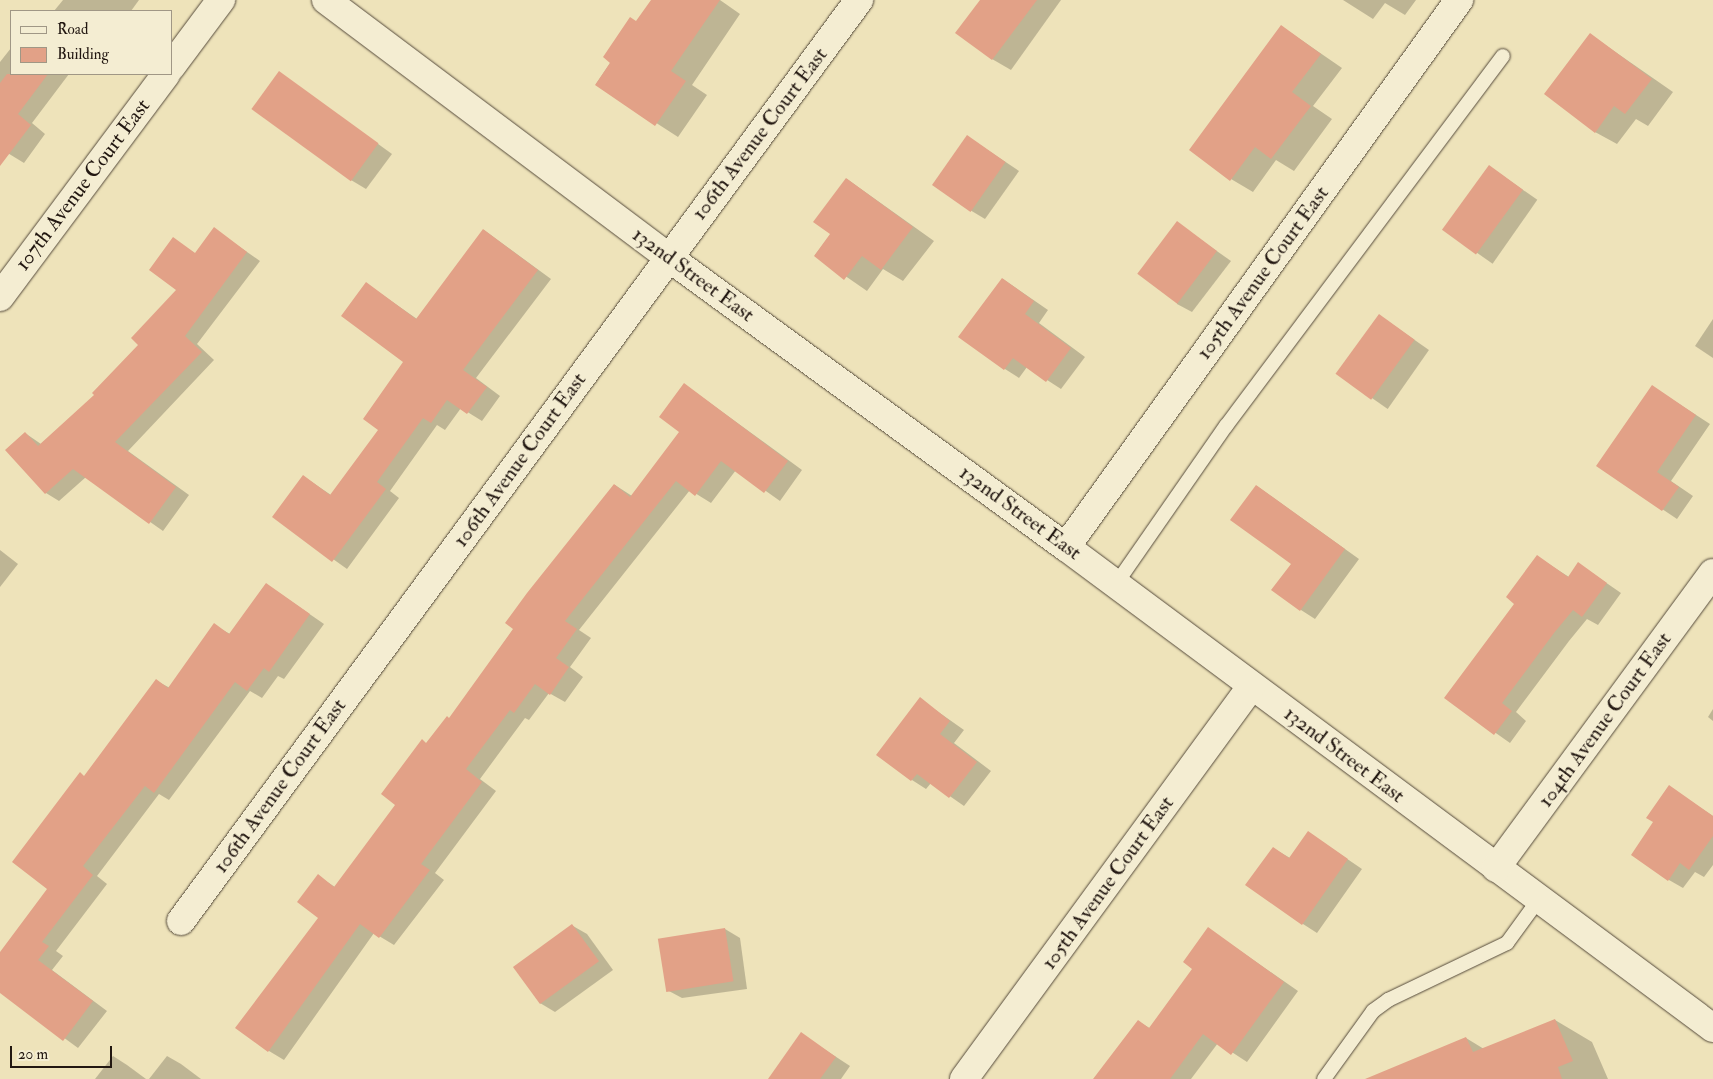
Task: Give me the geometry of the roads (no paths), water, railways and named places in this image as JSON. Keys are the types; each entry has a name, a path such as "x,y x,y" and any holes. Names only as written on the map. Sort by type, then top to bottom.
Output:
{"street":[{"path":"172,66 221,0"},
{"name":"132nd Street East","path":"326,0 668,257 1066,547 1251,687 1713,1028"},
{"name":"106th Avenue Court East","path":"181,920 859,0"},
{"name":"105th Avenue Court East","path":"1066,547 1459,0"},
{"name":"107th Avenue Court East","path":"0,297 165,75"},
{"name":"104th Avenue Court East","path":"1496,868 1713,573"},
{"name":"105th Avenue Court East","path":"964,1079 1251,687"}],"lane":[{"path":"1116,584 1226,426 1503,56"},
{"path":"1324,1079 1373,1011 1388,1000 1507,943 1539,900"}]}
